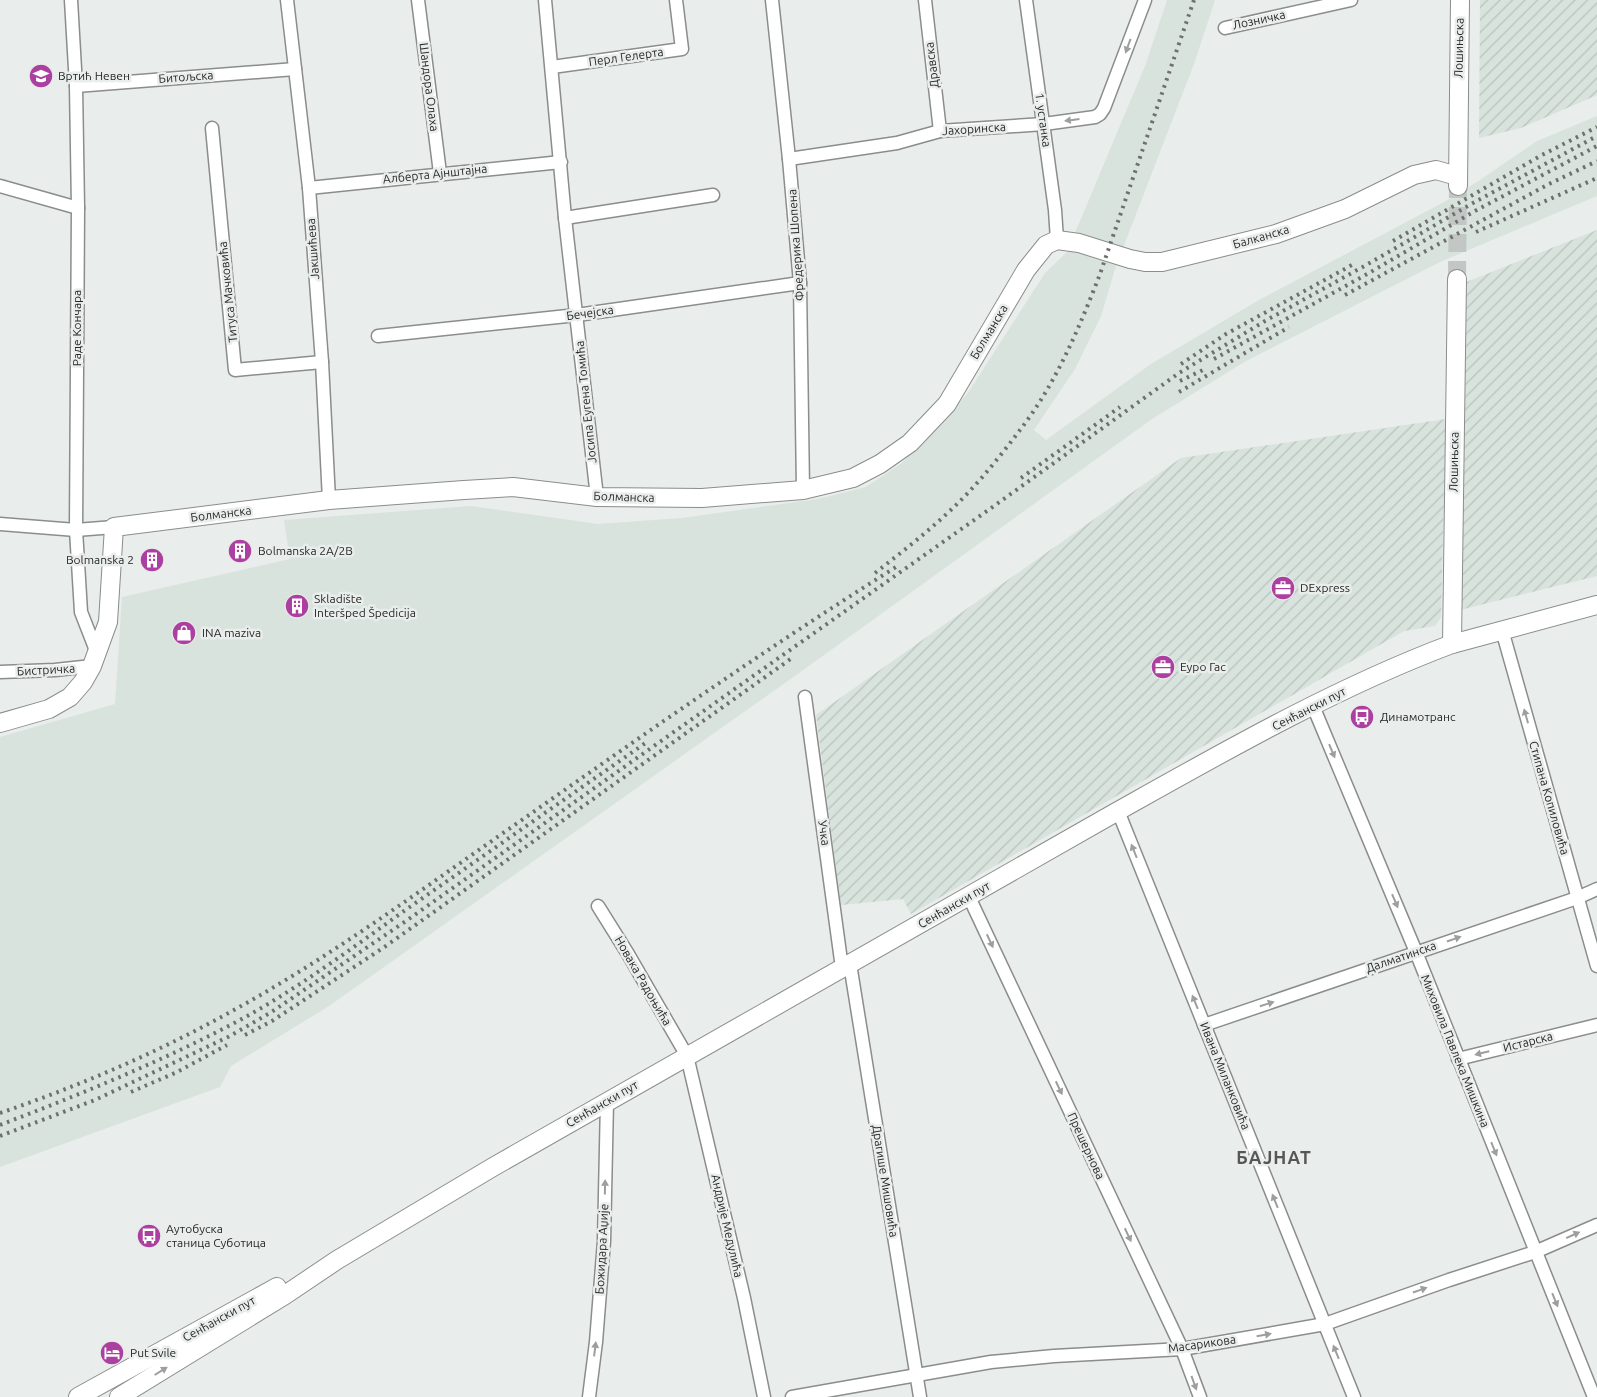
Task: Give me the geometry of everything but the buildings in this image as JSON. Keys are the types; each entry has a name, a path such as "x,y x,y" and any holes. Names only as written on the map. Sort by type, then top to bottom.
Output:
{"street":[{"name":"Раде Кончара","path":"71,0 76,86 78,208 76,530 81,612 95,660"},
{"name":"Јакшићева","path":"287,0 308,188 322,362 329,500"},
{"name":"Шандора Олаха","path":"418,0 440,173"},
{"name":"Јосипа Еугена Томића","path":"545,0 566,218 597,496"},
{"name":"Перл Гелерта","path":"552,67 682,49 676,0"},
{"name":"Фредерика Шопена","path":"772,0 800,283 803,490"},
{"name":"Дравска","path":"925,0 940,131"},
{"name":"1. устанка","path":"1026,0 1044,124 1057,240"},
{"name":"Јахоринска","path":"789,159 897,142 940,131 1044,124 1088,118 1100,114 1104,108 1145,0"},
{"name":"Лозничка","path":"1225,28 1352,0"},
{"name":"Лошињска","path":"1458,181 1460,0"},
{"name":"Битољска","path":"76,86 295,69"},
{"name":"Титуса Мачковића","path":"212,128 236,370 322,362"},
{"name":"Алберта Ајнштајна","path":"308,188 561,162"},
{"name":"Балканска","path":"1057,240 1079,243 1130,259 1162,262 1285,231 1345,209 1414,175 1436,170 1458,181"},
{"path":"0,186 78,208"},
{"path":"566,218 713,195"},
{"name":"Болманска","path":"0,524 76,530 329,500 513,487 597,496 702,498 803,490 853,478 880,464 910,443 947,404 1037,255 1046,245 1057,240"},
{"name":"Лошињска","path":"1452,644 1457,279"},
{"name":"Бечејска","path":"378,336 577,315 800,283"},
{"path":"0,723 49,709 70,697 83,682 95,660 108,622 114,527"},
{"name":"Сенћански пут","path":"119,1397 285,1295 337,1260 607,1101 1118,811 1313,706 1418,657 1452,644 1597,605"},
{"name":"Стипана Копиловића","path":"1502,630 1597,966"},
{"name":"Бистричка","path":"0,672 55,670 95,660"},
{"name":"Учка","path":"805,697 846,966"},
{"name":"Миховила Павлека Мишкина","path":"1313,706 1416,952 1594,1397"},
{"name":"Ивана Миланковића","path":"1118,811 1354,1397"},
{"name":"Далматинска","path":"1204,1024 1327,984 1577,898 1597,889"},
{"name":"Прешернова","path":"969,897 1182,1349 1200,1397"},
{"name":"Новака Радоњића","path":"598,906 687,1056"},
{"name":"Драгише Мишовића","path":"846,966 920,1397"},
{"name":"Истарска","path":"1458,1059 1597,1025"},
{"name":"Андрије Медулића","path":"687,1056 744,1298 764,1397"},
{"name":"Божидара Аџије","path":"589,1397 596,1342 604,1241 607,1101"},
{"name":"Масарикова","path":"792,1397 991,1362 1054,1356 1182,1349 1325,1324 1535,1252 1597,1224"},
{"name":"Сенћански пут","path":"82,1396 278,1286 337,1260"}],"shaded area":[{"path":"1167,0 1215,0 1194,64 1116,266 1101,316 1075,369 1034,430 1046,440 1151,364 1259,300 1446,201 1537,141 1597,116 1597,196 1440,262 1246,361 1152,419 799,673 329,1006 231,1066 220,1087 0,1167 0,737 115,704 122,597 290,559 284,520 471,506 598,524 682,518 818,499 866,487 902,463 968,393 1045,273 1067,252 1145,66"},
{"path":"1480,0 1597,0 1597,95 1521,128 1479,138"},
{"path":"1597,230 1597,576 1460,610 1464,283"},
{"path":"1446,419 1441,617 1435,626 1404,631 911,914 903,899 841,905 816,715 1181,458"}],"tunnel":[{"path":"1457,279 1458,186"}],"railway":[{"path":"875,573 935,524 972,488 999,458 1047,391 1076,333 1100,274 1194,0"},
{"path":"1393,241 1540,156 1597,127"},
{"path":"0,1136 95,1100 228,1037 270,1013 406,921 994,506 1179,373 1265,321 1473,203 1597,136"},
{"path":"1214,359 1369,273 1475,211 1597,146"},
{"path":"1345,295 1549,184 1597,161"},
{"path":"1476,232 1597,178"},
{"path":"1181,364 1226,334 1352,265"},
{"path":"1179,392 1289,327"},
{"path":"1180,381 1205,369"},
{"path":"1021,478 1120,407"},
{"path":"0,1113 85,1081 141,1057 223,1016 262,994 337,948 706,692 896,567"},
{"path":"245,1035 272,1021 383,948 792,658"},
{"path":"0,1125 152,1063 211,1035 261,1008 324,968 647,742"},
{"path":"131,1092 177,1072 227,1045"}],"place":[{"name":"Вртић Невен","path":"41,76"},
{"name":"Bolmanska 2A/2B","path":"240,551"},
{"name":"Bolmanska 2","path":"152,560"},
{"name":"DExpress","path":"1283,588"},
{"name":"Skladište Interšped Špedicija","path":"297,606"},
{"name":"INA maziva","path":"184,633"},
{"name":"Еуро Гас","path":"1163,667"},
{"name":"Динамотранс","path":"1362,717"},
{"name":"Аутобуска станица Суботица","path":"149,1236"},
{"name":"Put Svile","path":"112,1353"}],"district":[{"name":"БАЈНАТ","path":"1274,1158"}]}
